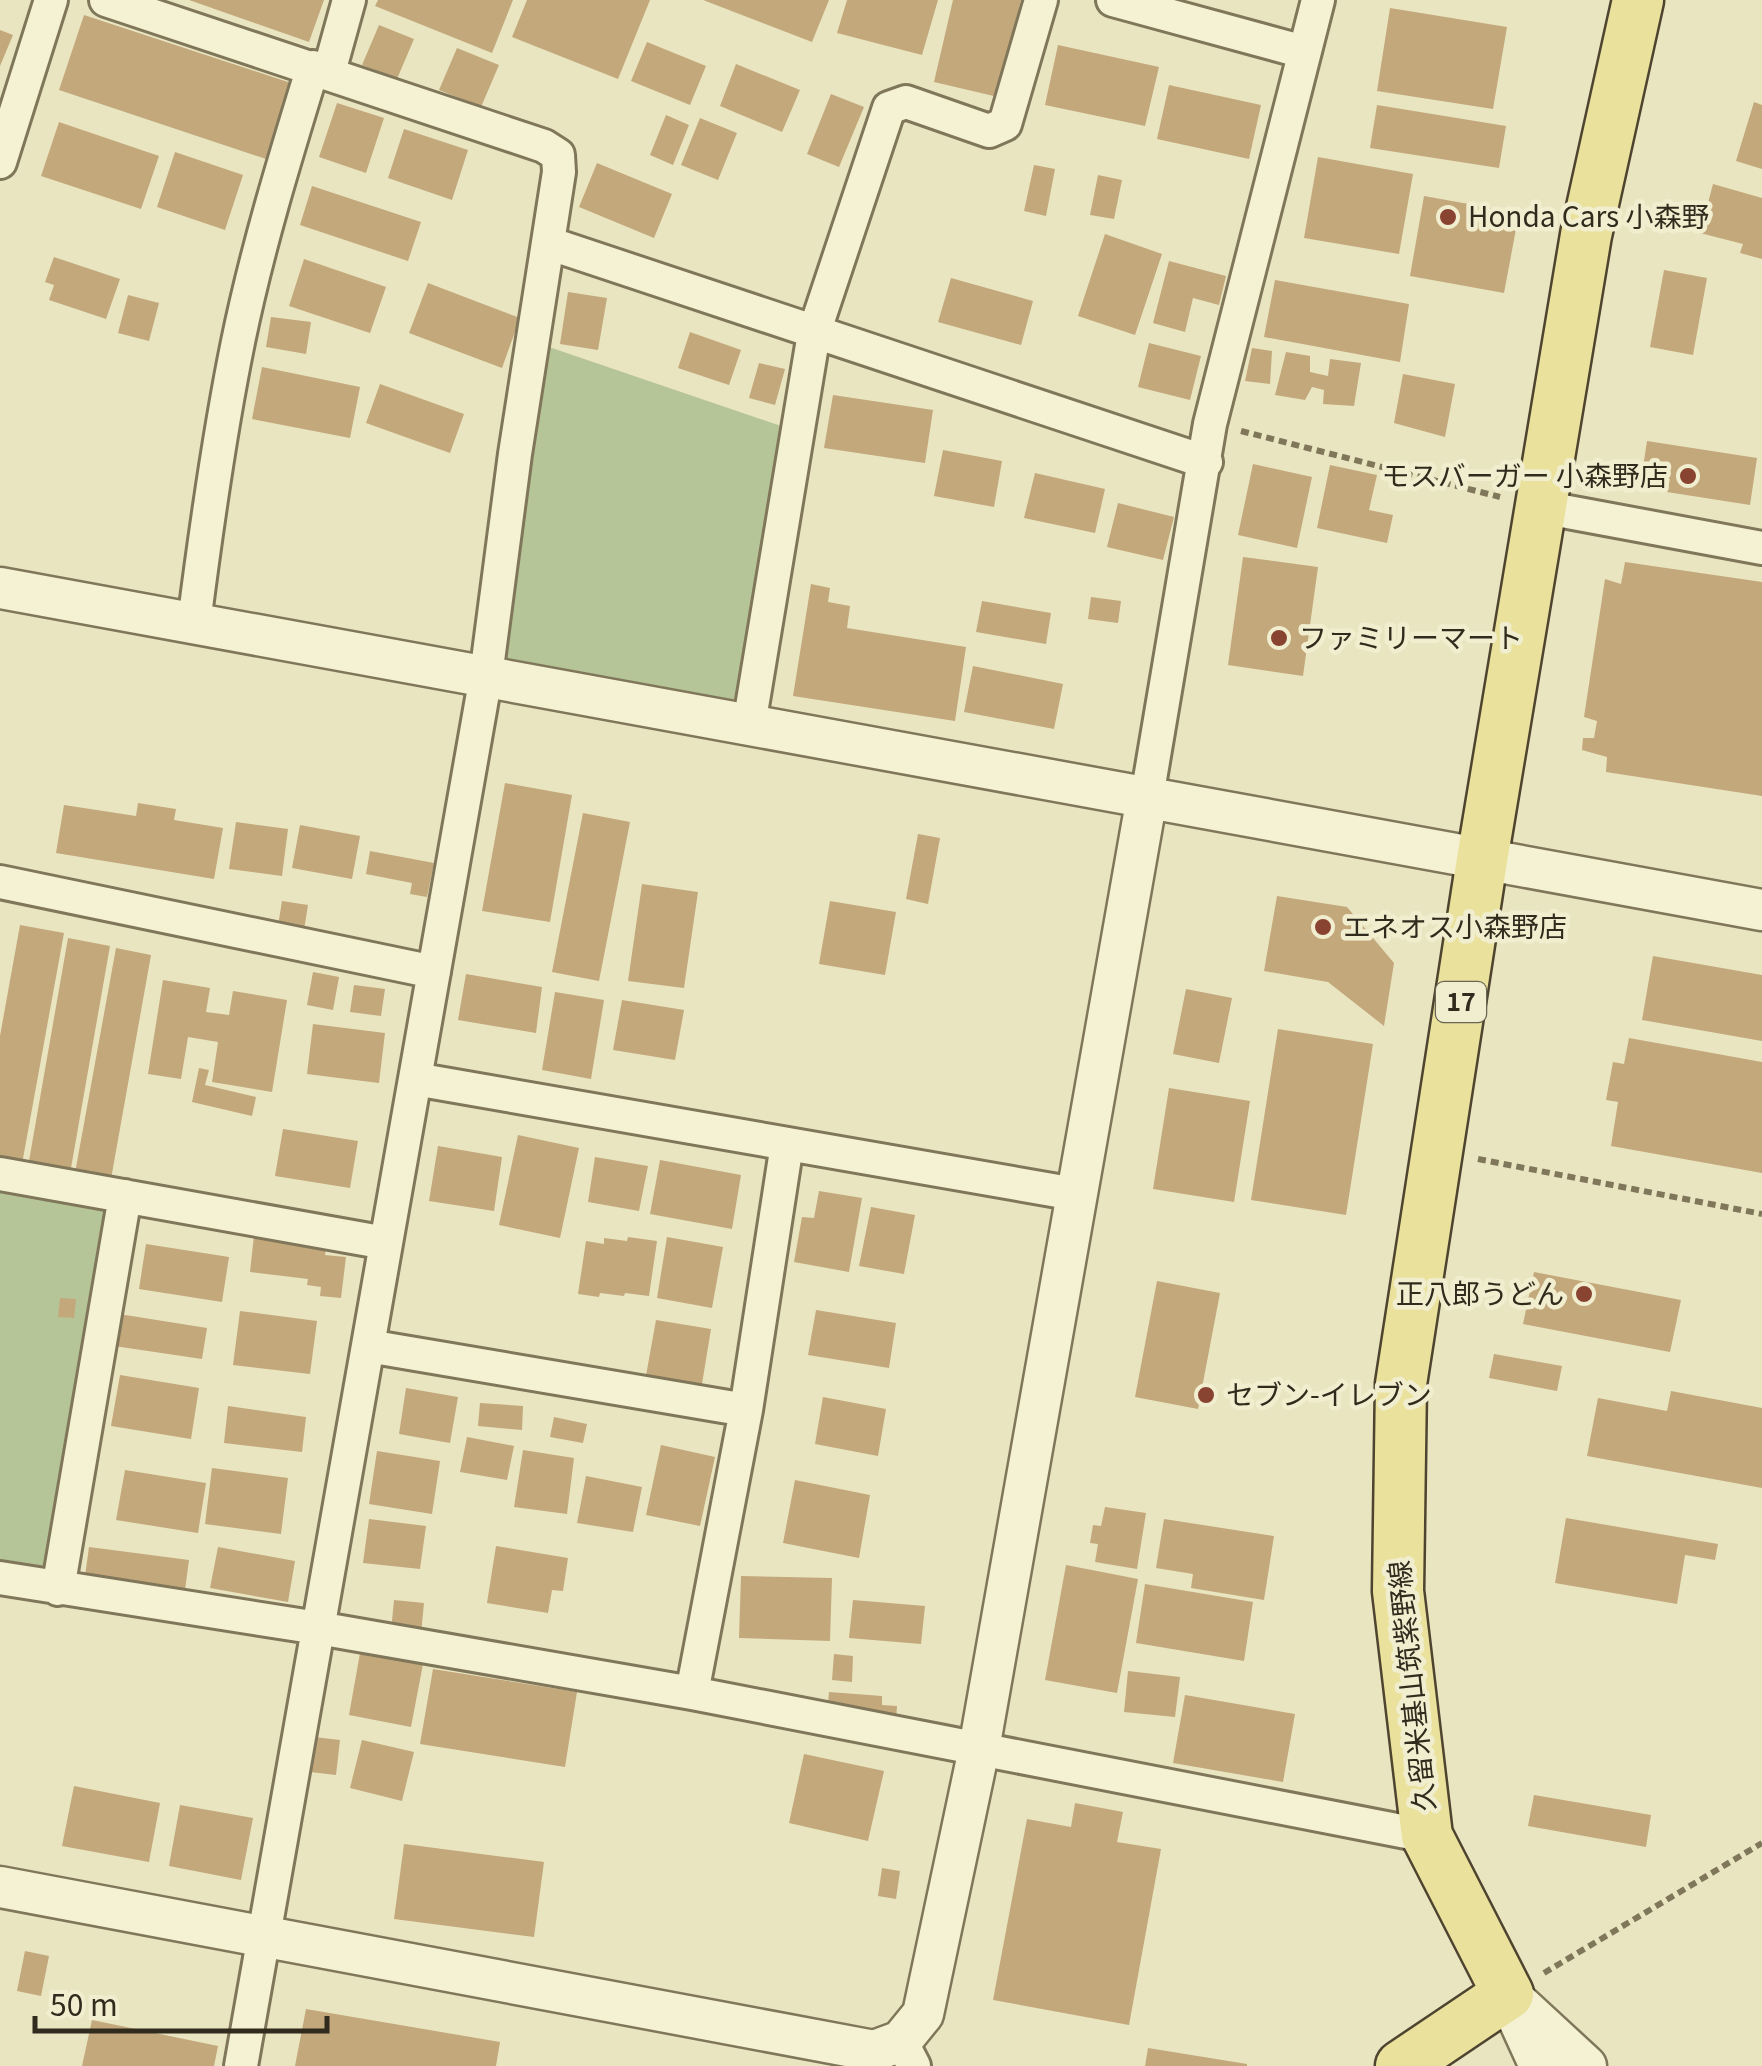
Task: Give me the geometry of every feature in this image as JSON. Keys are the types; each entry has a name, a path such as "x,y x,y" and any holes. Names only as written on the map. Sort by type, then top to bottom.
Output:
{"main road":[{"name":"久留米基山筑紫野線","path":"1508,1994 1428,1836 1398,1592 1401,1384 1482,860 1586,235 1638,0"},
{"path":"1401,2066 1508,1994"}],"street":[{"path":"0,162 51,0"},
{"path":"106,0 544,146 558,155 559,172 515,454 486,676 240,2066"},
{"path":"194,623 212,478 238,338 274,195 349,0"},
{"path":"749,725 814,333 888,108 906,102 990,132 1005,124 1042,0"},
{"path":"1113,0 1304,52"},
{"path":"0,1887 874,2051 907,2054 923,2014 978,1749 1210,424 1318,0"},
{"path":"548,243 1206,462"},
{"path":"1541,507 1762,548"},
{"path":"0,588 1762,910"},
{"path":"0,882 434,972"},
{"path":"415,1080 1075,1194"},
{"path":"692,1694 746,1410 787,1144"},
{"path":"0,1174 386,1243"},
{"path":"58,1589 124,1196"},
{"path":"368,1346 746,1410"},
{"path":"0,1578 318,1628 692,1694 1428,1836"},
{"path":"1508,1994 1540,2066"},
{"path":"1508,1994 1586,2066"}],"path":[{"path":"1210,424 1541,507"},
{"path":"1438,1152 1762,1214"},
{"path":"1508,1994 1762,1843"}],"green space":[{"path":"549,347 787,428 739,710 498,666"},
{"path":"0,1183 114,1202 53,1570 0,1562"}],"building":[{"path":"189,0 324,0 309,42"},
{"path":"378,0 513,0 492,53 375,6"},
{"path":"527,0 650,0 618,79 512,37"},
{"path":"703,0 829,0 812,42"},
{"path":"847,0 938,0 922,55 837,33"},
{"path":"953,0 1021,0 998,97 934,82"},
{"path":"1390,8 1507,27 1493,109 1377,91"},
{"path":"84,15 291,83 266,159 59,90"},
{"path":"379,25 414,39 397,79 362,65"},
{"path":"0,30 13,35 0,66"},
{"path":"647,42 706,66 690,105 631,81"},
{"path":"1058,45 1159,67 1145,126 1045,105"},
{"path":"457,48 499,65 481,107 439,90"},
{"path":"736,64 800,90 782,132 720,106"},
{"path":"1169,85 1261,105 1249,159 1157,139"},
{"path":"831,94 864,107 839,167 807,154"},
{"path":"1754,102 1762,105 1762,169 1736,161"},
{"path":"337,103 384,118 366,173 319,157"},
{"path":"1377,105 1506,126 1499,168 1370,148"},
{"path":"666,115 689,125 673,165 650,155"},
{"path":"700,118 737,133 718,180 681,165"},
{"path":"59,122 159,156 141,209 41,176"},
{"path":"404,129 468,150 452,200 388,178"},
{"path":"175,152 243,175 225,230 157,207"},
{"path":"1318,157 1413,174 1399,254 1304,238"},
{"path":"597,163 672,194 654,238 579,207"},
{"path":"1034,165 1055,169 1046,216 1024,211"},
{"path":"1098,175 1122,180 1114,219 1090,215"},
{"path":"1713,184 1762,198 1762,259 1740,253 1743,244 1700,233"},
{"path":"312,186 421,222 408,261 300,225"},
{"path":"1424,196 1519,213 1504,293 1410,276"},
{"path":"1105,234 1162,254 1135,335 1078,316"},
{"path":"54,257 120,279 106,319 49,300 54,285 45,282"},
{"path":"304,259 386,287 370,333 289,306"},
{"path":"1169,261 1226,276 1219,305 1193,298 1185,332 1153,323"},
{"path":"1664,270 1707,278 1693,355 1650,347"},
{"path":"951,278 1033,301 1021,345 938,322"},
{"path":"1275,280 1409,304 1400,362 1264,337"},
{"path":"428,283 520,318 502,368 409,333"},
{"path":"568,292 607,298 598,350 560,344"},
{"path":"128,295 159,303 149,341 118,333"},
{"path":"271,317 311,322 306,354 266,347"},
{"path":"690,332 741,350 729,385 678,368"},
{"path":"1149,343 1201,356 1190,400 1138,387"},
{"path":"1252,348 1272,351 1270,384 1245,381"},
{"path":"1286,352 1310,356 1310,372 1328,376 1330,359 1361,363 1354,406 1323,404 1324,390 1312,387 1305,400 1275,395"},
{"path":"759,363 785,369 775,405 749,398"},
{"path":"262,367 360,387 350,438 252,419"},
{"path":"1403,374 1455,384 1445,437 1394,423"},
{"path":"380,384 464,414 450,453 366,423"},
{"path":"833,395 933,410 925,463 824,448"},
{"path":"1647,441 1757,458 1750,505 1667,492 1670,479 1642,474"},
{"path":"943,450 1002,461 994,507 934,496"},
{"path":"1253,464 1312,477 1297,548 1238,535"},
{"path":"1330,465 1377,475 1369,510 1393,515 1387,543 1317,528"},
{"path":"1035,473 1105,489 1095,533 1024,518"},
{"path":"1118,503 1174,517 1163,560 1107,547"},
{"path":"1243,557 1318,567 1303,676 1228,665"},
{"path":"1625,562 1762,582 1762,796 1606,772 1607,757 1582,750 1583,738 1594,738 1597,721 1584,717 1605,579 1621,584"},
{"path":"811,584 830,588 828,602 850,606 847,628 966,647 955,721 793,696"},
{"path":"1091,597 1121,601 1118,623 1088,619"},
{"path":"982,601 1051,613 1046,644 976,632"},
{"path":"973,666 1063,684 1054,729 964,712"},
{"path":"505,783 572,795 550,922 482,911"},
{"path":"138,803 176,809 174,820 223,828 214,879 56,853 64,805 136,816"},
{"path":"583,813 630,822 599,981 552,972"},
{"path":"236,822 288,829 282,876 229,869"},
{"path":"300,825 360,836 352,879 292,868"},
{"path":"918,834 940,838 928,904 906,899"},
{"path":"370,851 434,863 427,897 410,894 412,883 366,874"},
{"path":"642,884 698,892 684,988 628,981"},
{"path":"1277,896 1347,907 1394,963 1384,1026 1328,982 1264,971"},
{"path":"282,901 308,905 304,930 278,926"},
{"path":"830,901 896,912 885,975 819,964"},
{"path":"20,925 64,933 22,1164 0,1160 0,1036"},
{"path":"68,938 110,946 71,1168 29,1161"},
{"path":"116,948 151,955 111,1179 75,1173"},
{"path":"1653,956 1762,975 1762,1041 1642,1020"},
{"path":"313,972 339,977 333,1010 307,1005"},
{"path":"466,974 542,987 536,1033 458,1020"},
{"path":"163,980 210,988 206,1012 229,1015 233,991 287,1000 272,1092 212,1082 218,1042 188,1037 181,1079 148,1074"},
{"path":"354,985 385,989 381,1016 350,1012"},
{"path":"1186,989 1232,998 1219,1063 1173,1054"},
{"path":"555,992 604,1000 591,1079 542,1070"},
{"path":"622,1000 684,1010 675,1060 613,1050"},
{"path":"313,1024 385,1033 379,1083 307,1074"},
{"path":"1278,1029 1373,1044 1346,1215 1251,1200"},
{"path":"1629,1038 1762,1062 1762,1173 1611,1146 1618,1102 1606,1100 1613,1062 1624,1064"},
{"path":"199,1068 209,1070 205,1085 256,1097 252,1116 192,1102"},
{"path":"1169,1088 1250,1101 1234,1202 1153,1189"},
{"path":"283,1129 358,1141 350,1188 275,1176"},
{"path":"518,1135 579,1148 560,1238 499,1225"},
{"path":"438,1146 502,1157 494,1211 429,1201"},
{"path":"595,1157 648,1166 639,1211 588,1202"},
{"path":"660,1160 741,1175 732,1229 650,1214"},
{"path":"819,1191 862,1198 849,1272 794,1262 802,1217 814,1218"},
{"path":"871,1207 915,1215 904,1274 859,1266"},
{"path":"254,1235 313,1242 312,1246 326,1248 325,1255 346,1257 341,1298 320,1296 321,1287 307,1285 308,1279 250,1272"},
{"path":"628,1237 657,1241 649,1296 578,1294 586,1241 604,1244 604,1238 627,1241"},
{"path":"667,1237 723,1247 712,1308 657,1298"},
{"path":"146,1244 229,1257 222,1302 139,1289"},
{"path":"1534,1272 1681,1300 1670,1352 1523,1324"},
{"path":"1157,1281 1220,1293 1198,1409 1135,1397"},
{"path":"60,1298 76,1299 74,1318 58,1317"},
{"path":"816,1310 896,1323 889,1368 808,1355"},
{"path":"240,1311 317,1321 310,1374 233,1365"},
{"path":"119,1314 207,1328 202,1359 114,1346"},
{"path":"656,1320 711,1329 701,1390 645,1381"},
{"path":"1494,1354 1562,1366 1557,1391 1489,1378"},
{"path":"120,1375 199,1388 191,1439 111,1426"},
{"path":"406,1388 458,1397 450,1443 399,1434"},
{"path":"1671,1391 1762,1408 1762,1488 1587,1456 1598,1398 1667,1411"},
{"path":"823,1397 886,1409 878,1456 815,1444"},
{"path":"480,1403 523,1406 522,1430 478,1426"},
{"path":"228,1406 306,1417 302,1452 224,1443"},
{"path":"554,1417 587,1424 583,1443 550,1437"},
{"path":"467,1437 514,1446 507,1480 460,1472"},
{"path":"661,1445 715,1457 700,1526 646,1515"},
{"path":"523,1450 574,1458 567,1514 514,1507"},
{"path":"377,1451 440,1461 432,1514 369,1504"},
{"path":"212,1468 288,1478 281,1534 205,1524"},
{"path":"125,1470 206,1483 198,1533 116,1520"},
{"path":"586,1476 642,1487 633,1532 577,1523"},
{"path":"795,1480 870,1495 859,1558 783,1543"},
{"path":"1105,1507 1146,1513 1137,1569 1095,1562 1098,1544 1090,1543 1093,1525 1101,1526"},
{"path":"1566,1518 1718,1544 1715,1560 1685,1555 1677,1604 1555,1583"},
{"path":"369,1519 426,1526 420,1569 363,1563"},
{"path":"1164,1519 1274,1536 1264,1600 1191,1588 1193,1574 1156,1568"},
{"path":"496,1546 568,1558 563,1591 552,1590 548,1613 487,1603"},
{"path":"89,1547 189,1560 185,1590 85,1576"},
{"path":"218,1547 295,1561 288,1602 210,1588"},
{"path":"1066,1565 1138,1579 1117,1693 1045,1680"},
{"path":"741,1576 832,1578 830,1641 739,1638"},
{"path":"1145,1584 1253,1602 1244,1661 1136,1643"},
{"path":"394,1600 424,1603 421,1634 391,1631"},
{"path":"853,1600 925,1606 921,1644 849,1638"},
{"path":"360,1653 423,1664 411,1727 349,1715"},
{"path":"834,1654 853,1656 852,1682 832,1680"},
{"path":"433,1669 577,1692 565,1767 420,1744"},
{"path":"1128,1671 1180,1677 1175,1717 1124,1712"},
{"path":"829,1692 882,1696 882,1705 897,1706 896,1720 827,1716"},
{"path":"1185,1695 1295,1714 1283,1782 1173,1763"},
{"path":"314,1737 340,1740 336,1775 310,1772"},
{"path":"362,1740 414,1752 402,1801 350,1788"},
{"path":"804,1754 884,1771 868,1841 789,1823"},
{"path":"74,1786 160,1803 149,1862 62,1846"},
{"path":"1534,1795 1651,1815 1646,1847 1528,1826"},
{"path":"1075,1803 1123,1812 1117,1842 1161,1849 1129,2025 993,2000 1027,1819 1071,1827"},
{"path":"180,1805 253,1818 241,1880 169,1866"},
{"path":"404,1844 544,1862 534,1937 394,1919"},
{"path":"882,1868 900,1871 896,1899 878,1896"},
{"path":"25,1951 49,1956 41,1996 17,1991"},
{"path":"306,2009 500,2042 496,2066 295,2066"},
{"path":"92,2020 218,2046 214,2066 82,2066"},
{"path":"1148,2048 1247,2064 1247,2066 1145,2066"}],"place":[{"name":"Honda Cars 小森野","path":"1448,217"},
{"name":"モスバーガー 小森野店","path":"1688,476"},
{"name":"ファミリーマート","path":"1279,638"},
{"name":"エネオス小森野店","path":"1323,927"},
{"name":"正八郎うどん","path":"1584,1294"},
{"name":"セブン-イレブン","path":"1206,1395"}]}
